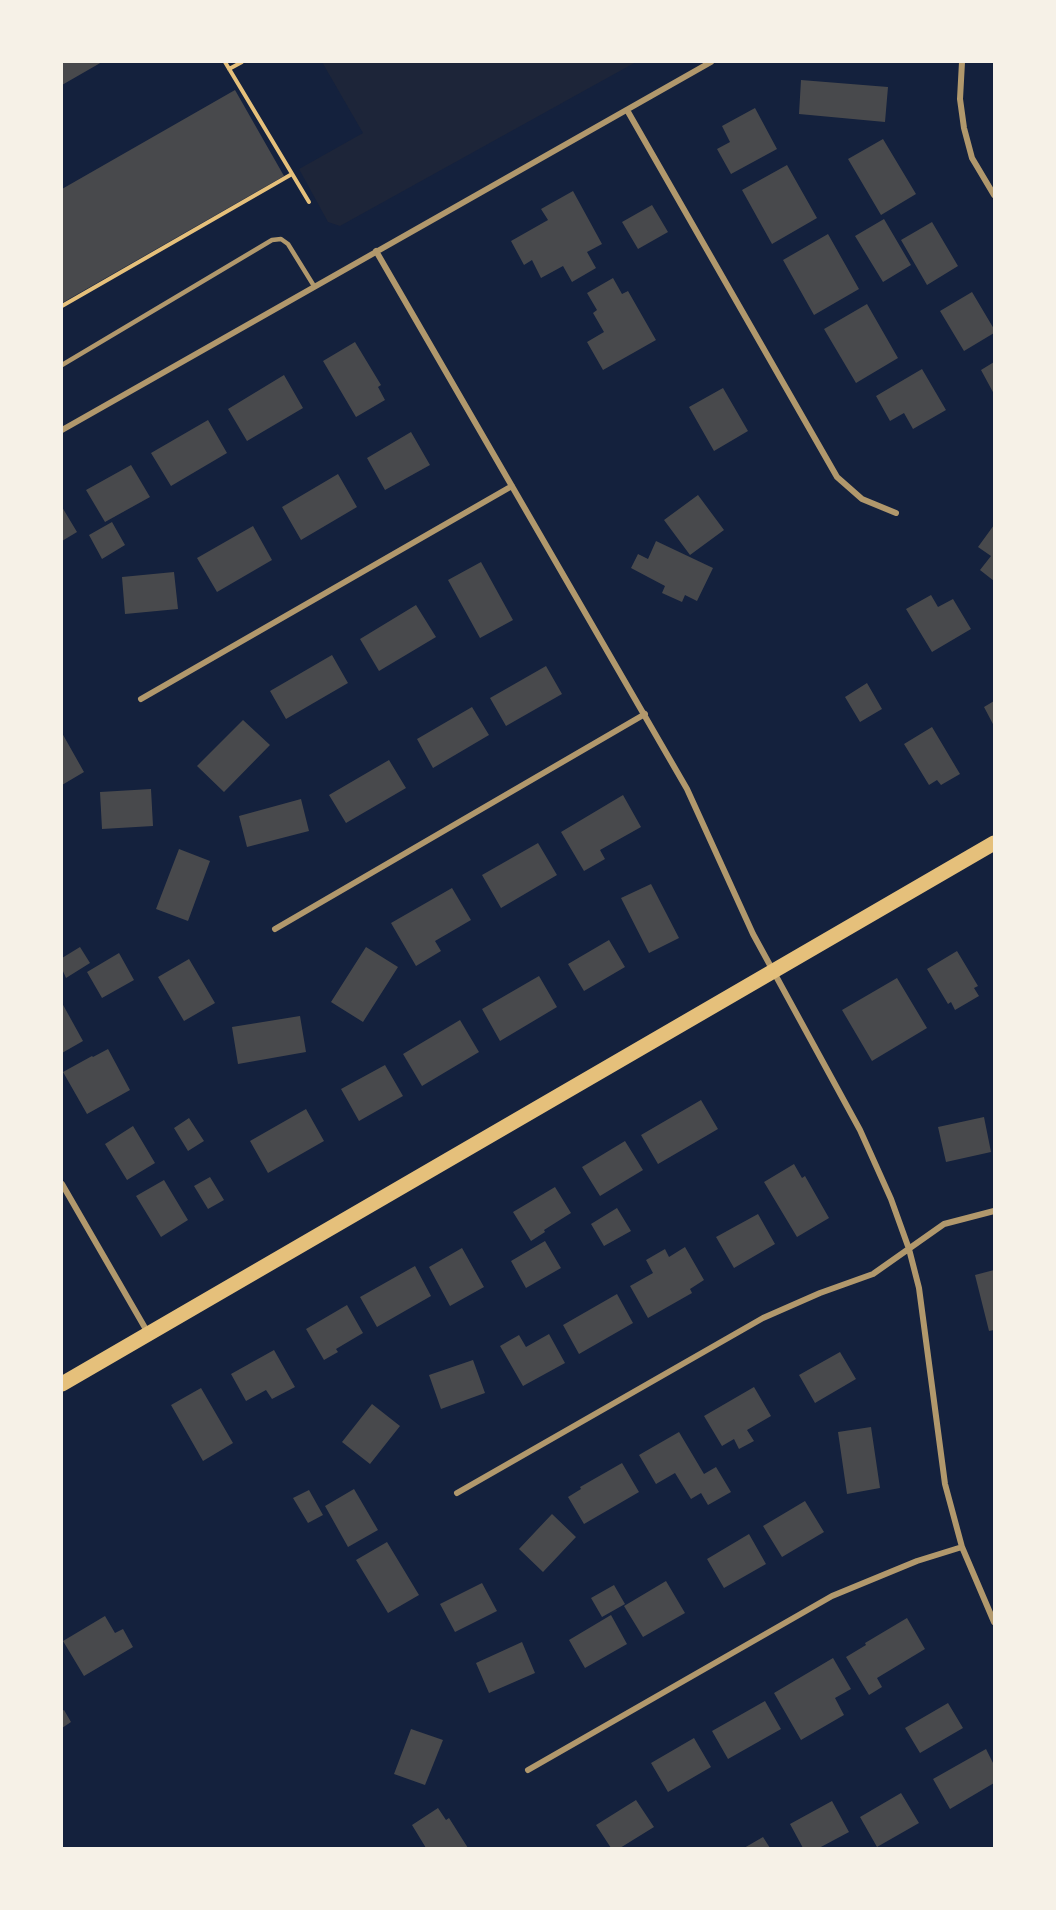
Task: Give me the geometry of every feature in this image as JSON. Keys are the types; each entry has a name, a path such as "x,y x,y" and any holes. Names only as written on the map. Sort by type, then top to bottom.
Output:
{"main road":[{"path":"62,1384 994,843"}],"street":[{"path":"62,430 711,62"},
{"path":"962,62 960,99 964,128 972,158 994,195"},
{"path":"627,110 837,477 862,499 896,513"},
{"path":"375,251 687,789 748,925 860,1130 891,1199 909,1249 919,1288 945,1484 962,1547 994,1622"},
{"path":"141,699 512,486"},
{"path":"275,929 645,714"},
{"path":"62,1184 148,1334"},
{"path":"457,1493 764,1318 820,1293 873,1274 944,1224 994,1211"},
{"path":"528,1770 832,1596 917,1560 962,1547"}],"lane":[{"path":"62,365 272,240 281,239 288,244 314,286"}],"path":[{"path":"225,62 309,202"},
{"path":"229,69 243,62"},
{"path":"62,306 292,174"}],"shaded area":[{"path":"322,62 636,62 340,226 328,222 299,169 363,133"}],"building":[{"path":"62,62 102,62 62,85"},
{"path":"801,80 888,87 885,122 799,114"},
{"path":"235,90 284,176 62,303 62,189"},
{"path":"755,108 777,149 731,174 717,149 730,142 722,126"},
{"path":"883,139 916,194 881,215 848,159"},
{"path":"787,165 817,218 772,244 742,190"},
{"path":"573,191 602,244 587,252 596,268 572,282 563,266 541,278 532,260 524,265 511,241 548,220 541,209"},
{"path":"652,205 668,232 638,249 622,222"},
{"path":"884,219 911,265 883,282 855,236"},
{"path":"932,222 958,266 927,285 901,240"},
{"path":"828,234 859,289 814,315 783,260"},
{"path":"613,278 622,294 628,291 656,340 603,370 587,342 604,332 593,313 597,310 587,293"},
{"path":"972,292 994,329 994,333 964,351 940,311"},
{"path":"867,304 898,358 856,383 824,329"},
{"path":"355,342 381,385 378,387 385,400 356,417 323,361"},
{"path":"994,362 994,394 981,370"},
{"path":"922,369 946,410 913,429 904,413 890,421 876,396"},
{"path":"284,375 303,408 247,441 228,409"},
{"path":"723,388 748,431 714,451 689,407"},
{"path":"208,420 227,453 171,486 151,453"},
{"path":"411,432 430,465 385,490 367,458"},
{"path":"131,465 150,497 105,522 86,490"},
{"path":"338,474 357,507 301,540 282,507"},
{"path":"698,495 724,530 690,555 664,520"},
{"path":"62,507 77,532 62,541"},
{"path":"112,522 125,545 102,559 89,535"},
{"path":"994,525 994,581 980,570 991,556 978,547"},
{"path":"253,526 272,560 217,592 197,558"},
{"path":"656,541 713,568 697,601 685,595 682,602 662,593 665,586 631,568 638,554 648,559"},
{"path":"481,562 513,620 480,638 448,580"},
{"path":"174,572 178,609 125,614 122,577"},
{"path":"931,595 938,607 953,599 971,629 932,652 906,609"},
{"path":"416,605 436,637 379,671 360,639"},
{"path":"332,655 348,683 286,719 270,691"},
{"path":"546,666 562,694 506,726 490,698"},
{"path":"867,683 882,709 860,722 845,697"},
{"path":"994,701 994,726 984,707"},
{"path":"472,707 489,735 433,768 417,739"},
{"path":"243,720 270,745 224,792 197,766"},
{"path":"932,727 960,774 941,785 937,780 929,785 904,744"},
{"path":"62,733 84,772 62,785"},
{"path":"389,760 406,788 346,823 329,795"},
{"path":"151,789 153,826 102,829 100,792"},
{"path":"623,795 641,827 600,850 605,859 584,871 561,832"},
{"path":"301,799 309,831 247,847 239,816"},
{"path":"538,843 557,875 501,908 482,875"},
{"path":"179,849 210,861 188,921 156,909"},
{"path":"651,884 679,938 649,953 621,898"},
{"path":"452,888 471,920 435,941 441,951 416,966 391,923"},
{"path":"609,940 625,967 584,991 568,964"},
{"path":"80,947 90,963 66,978 62,969 62,958"},
{"path":"366,947 398,967 363,1022 331,1002"},
{"path":"957,951 978,986 974,988 979,996 955,1010 951,1002 948,1004 927,969"},
{"path":"119,953 134,980 102,998 87,972"},
{"path":"189,959 215,1003 184,1021 158,977"},
{"path":"539,976 557,1007 500,1041 482,1009"},
{"path":"897,978 927,1028 872,1061 842,1010"},
{"path":"62,1003 83,1041 62,1053"},
{"path":"300,1016 306,1052 238,1064 232,1027"},
{"path":"460,1020 479,1052 422,1086 403,1054"},
{"path":"108,1049 130,1090 87,1114 63,1072"},
{"path":"385,1065 403,1096 359,1121 341,1089"},
{"path":"701,1100 718,1129 658,1164 641,1135"},
{"path":"306,1109 324,1141 268,1173 250,1141"},
{"path":"984,1117 991,1152 946,1162 938,1127"},
{"path":"189,1118 204,1141 188,1151 174,1128"},
{"path":"133,1126 155,1163 127,1180 105,1144"},
{"path":"625,1141 643,1170 600,1196 582,1167"},
{"path":"794,1164 802,1178 805,1176 829,1218 797,1237 764,1182"},
{"path":"210,1177 224,1200 208,1209 194,1186"},
{"path":"164,1180 188,1220 161,1237 136,1196"},
{"path":"555,1187 571,1213 531,1241 513,1212"},
{"path":"617,1208 631,1231 604,1246 591,1224"},
{"path":"758,1214 775,1244 734,1268 716,1237"},
{"path":"545,1241 561,1268 526,1288 511,1261"},
{"path":"685,1247 704,1280 690,1289 692,1293 648,1318 630,1286 653,1273 646,1260 665,1249 669,1257"},
{"path":"462,1248 484,1287 450,1306 429,1267"},
{"path":"415,1266 431,1296 377,1327 360,1297"},
{"path":"994,1270 994,1330 989,1331 975,1275"},
{"path":"617,1294 633,1323 579,1354 563,1325"},
{"path":"347,1305 363,1333 336,1349 338,1352 324,1360 306,1329"},
{"path":"549,1334 565,1363 523,1386 500,1346 519,1335 526,1347"},
{"path":"274,1350 295,1387 272,1399 266,1390 246,1401 231,1374"},
{"path":"840,1352 856,1379 815,1403 799,1375"},
{"path":"473,1360 485,1393 441,1409 429,1375"},
{"path":"754,1387 771,1416 747,1430 754,1441 739,1449 734,1439 722,1446 704,1416"},
{"path":"201,1388 233,1443 203,1461 171,1405"},
{"path":"372,1404 400,1426 370,1464 342,1442"},
{"path":"871,1427 880,1488 847,1494 838,1432"},
{"path":"679,1432 704,1474 716,1467 731,1492 708,1505 701,1493 691,1499 675,1473 656,1484 639,1455"},
{"path":"622,1463 639,1492 584,1524 568,1497 581,1489 580,1487"},
{"path":"354,1489 378,1530 348,1547 325,1506"},
{"path":"309,1490 323,1515 308,1523 293,1498"},
{"path":"805,1501 824,1532 782,1557 763,1526"},
{"path":"552,1514 576,1537 543,1572 519,1549"},
{"path":"749,1534 766,1564 724,1588 707,1559"},
{"path":"387,1542 419,1595 388,1613 356,1560"},
{"path":"666,1581 685,1613 643,1637 624,1606"},
{"path":"482,1583 497,1611 455,1632 440,1604"},
{"path":"614,1585 625,1604 602,1617 591,1598"},
{"path":"611,1615 627,1644 585,1668 569,1640"},
{"path":"105,1616 115,1633 123,1629 133,1647 84,1676 63,1641"},
{"path":"907,1618 925,1649 877,1678 882,1687 869,1695 846,1657"},
{"path":"522,1642 535,1673 489,1693 476,1663"},
{"path":"833,1658 851,1689 835,1698 844,1715 801,1740 774,1693"},
{"path":"765,1701 781,1729 728,1759 712,1731"},
{"path":"948,1703 963,1728 920,1753 905,1728"},
{"path":"64,1710 71,1722 62,1728 62,1711"},
{"path":"411,1729 443,1740 425,1785 394,1774"},
{"path":"694,1738 711,1767 668,1792 651,1763"},
{"path":"986,1749 994,1765 994,1783 950,1809 933,1779"},
{"path":"901,1793 919,1823 877,1847 860,1817"},
{"path":"636,1800 654,1827 620,1848 611,1848 596,1825"},
{"path":"832,1801 849,1832 819,1848 803,1848 790,1824"},
{"path":"438,1808 446,1820 449,1818 468,1848 426,1848 412,1825"},
{"path":"763,1837 770,1848 744,1848"}]}
